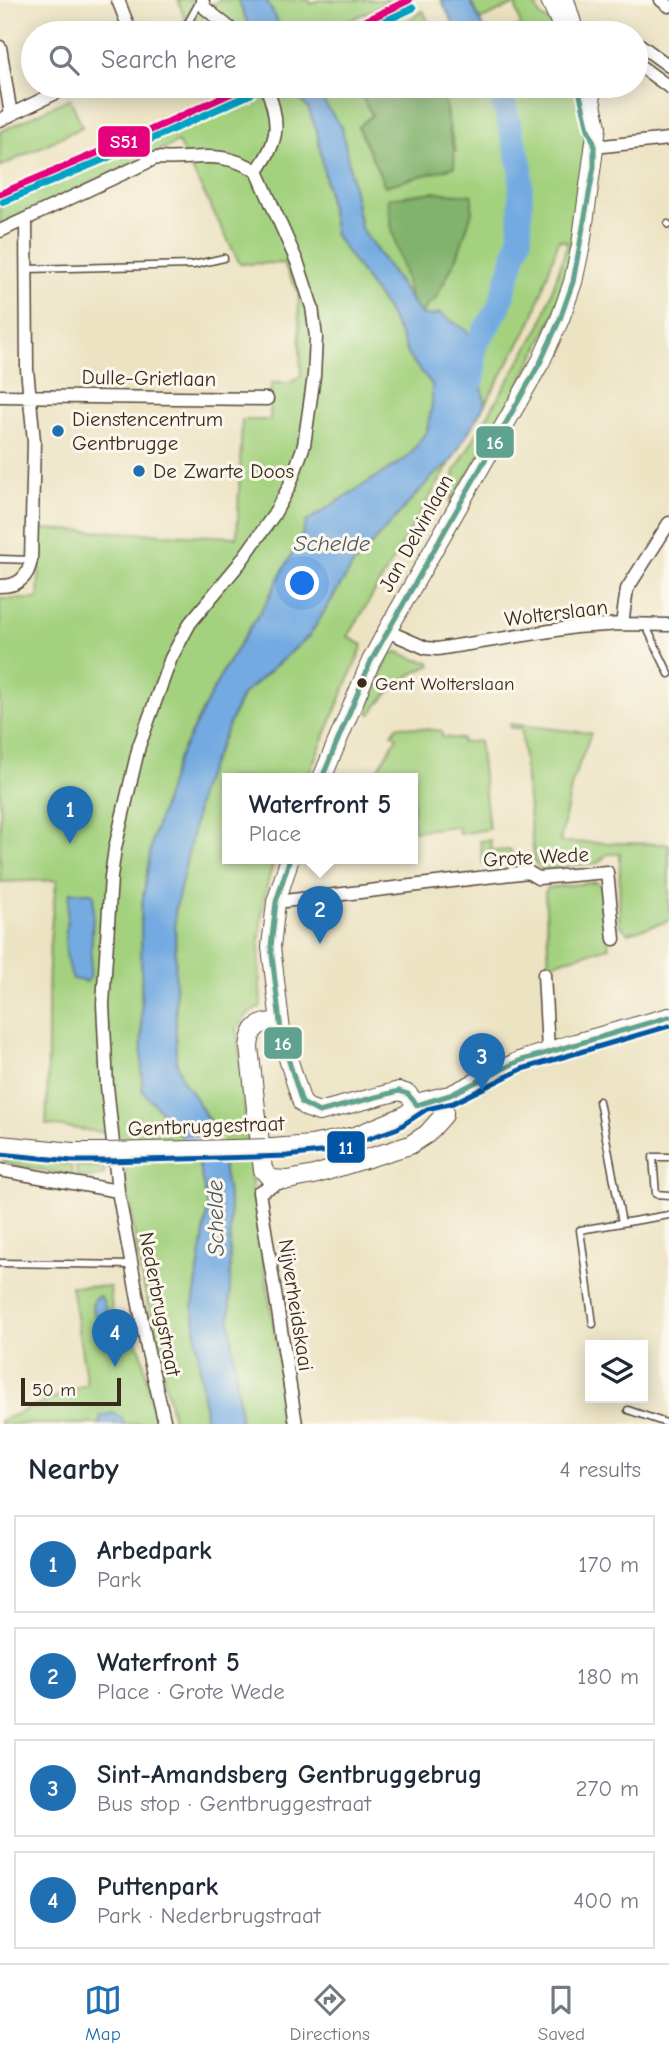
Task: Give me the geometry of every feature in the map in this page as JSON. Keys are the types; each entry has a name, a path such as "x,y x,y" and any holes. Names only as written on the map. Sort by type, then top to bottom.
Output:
{"street":[{"path":"118,0 126,21"},
{"path":"201,0 205,8 221,21"},
{"path":"551,0 560,21"},
{"path":"565,0 571,21"},
{"path":"662,0 669,6"},
{"path":"0,47 5,117 45,98"},
{"path":"648,49 667,60"},
{"path":"648,72 669,87"},
{"path":"0,231 156,158 231,158 257,171 272,147 277,128 269,98"},
{"name":"Jan Delvinlaan","path":"581,98 594,145"},
{"name":"Jan Delvinlaan","path":"324,773 387,631 541,361 560,319 582,245 594,167 597,127 591,98"},
{"path":"594,145 669,139"},
{"name":"Nederbrugstraat","path":"164,1424 111,1159 114,1136 107,1086 103,1004 111,877 127,793 149,716 171,658 190,623 239,564 273,516 289,487 304,446 312,400 316,347 312,307 298,264 257,171"},
{"path":"0,586 11,586 22,580 29,571 31,560 34,441 27,369 26,219"},
{"name":"Dulle-Grietlaan","path":"0,396 267,399"},
{"name":"Wolterslaan","path":"387,631 426,648 437,649 575,627 622,624 627,589 669,523"},
{"path":"622,624 669,625"},
{"path":"288,864 276,902 271,947 282,1039 300,1097 308,1108 319,1112 399,1091 408,1094 417,1105 420,1138"},
{"name":"Grote Wede","path":"276,902 528,872 538,878 607,872 614,939"},
{"path":"544,974 548,1051"},
{"name":"Gentbruggestraat","path":"0,1145 73,1152 111,1159 311,1145 355,1136 404,1116 417,1105 444,1096 519,1061 669,1017"},
{"path":"279,1021 254,1029 250,1033 249,1047 263,1170 271,1179 288,1180 361,1162 410,1145 444,1115 444,1096"},
{"path":"0,1170 118,1191"},
{"name":"Nijverheidskaai","path":"288,1180 258,1192 296,1424"}],"lane":[{"path":"189,21 201,0"},
{"path":"27,269 193,265 224,258"},
{"path":"0,559 31,560"},
{"path":"646,626 669,674"},
{"path":"599,1101 622,1223"},
{"path":"669,1157 653,1157 656,1194 669,1195"},
{"path":"593,1324 580,1230 669,1215"},
{"path":"0,1263 132,1265"},
{"path":"628,1410 669,1424"}],"green space":[{"path":"178,0 205,0 209,7 219,0 238,0 247,21 193,21 185,19"},
{"path":"266,0 309,0 311,4 319,0 392,0 349,21 277,21"},
{"path":"470,0 533,0 540,16 548,21 520,21 515,4 480,20"},
{"path":"423,11 428,21 412,21"},
{"path":"70,98 82,127 0,167 0,132"},
{"path":"242,98 298,98 308,108 317,131 335,235 387,310 409,357 432,384 432,405 427,431 408,457 307,521 267,601 224,669 177,761 152,841 141,911 142,1089 176,1128 199,1166 208,1206 193,1307 206,1424 174,1424 139,1264 127,1187 125,1165 138,1141 117,1140 116,1134 46,1125 50,941 57,880 0,882 0,599 38,599 41,529 237,537 242,420 270,420 271,383 290,383 301,376 298,291 283,263 240,264 178,142 0,225 0,201"},
{"path":"321,98 363,98 372,115 456,151 444,98 578,98 585,131 586,161 580,176 572,262 562,294 526,372 450,505 455,471 541,325 568,242 559,240 532,321 485,404 475,346 439,313 433,316 421,315 427,305 435,300 391,207 392,230 412,301 361,228 342,128"},
{"path":"363,98 444,98 454,151 454,167 385,186 358,127 372,115"},
{"path":"433,192 472,195 472,212 458,255 435,300 427,305 421,315 412,301 392,230 388,198"},
{"path":"450,463 348,637 363,645 309,773 222,773 222,864 273,864 260,932 261,1007 248,1014 237,1028 253,1193 289,1424 241,1424 230,1320 230,1206 218,1137 182,1079 176,1060 175,911 200,790 242,695 309,636 353,565 432,477"},
{"path":"398,652 430,662 431,665 397,685 371,714 367,711 390,654"},
{"path":"510,724 591,733 572,783 560,842 669,844 669,921 628,933 619,924 620,854 607,854 598,863 540,869 534,861 521,728 511,728"},
{"path":"398,726 442,731 442,737 462,739 462,743 479,741 489,829 459,834 458,826 418,830 418,773 376,773 397,737 392,734"},
{"path":"490,840 492,851 511,850 512,860 483,863 480,841"},
{"path":"596,882 602,887 609,947 549,964 545,893 547,888"},
{"path":"1,1157 71,1165 72,1175 13,1165 6,1163"},
{"path":"76,1166 105,1167 104,1174 91,1178 77,1176"},
{"path":"71,1286 110,1287 114,1335 132,1334 141,1351 157,1424 0,1424 0,1421 87,1384"}],"water":[{"path":"238,0 266,0 277,21 247,21"},
{"path":"441,0 470,0 480,21 452,21"},
{"name":"Schelde","path":"298,98 321,98 342,128 361,228 421,315 433,316 439,313 467,331 475,346 485,404 450,463 432,477 353,565 309,636 242,695 200,790 175,911 176,1060 182,1079 218,1137 230,1206 230,1320 241,1424 206,1424 193,1307 208,1206 199,1166 176,1128 142,1090 141,911 152,841 177,761 224,669 267,601 307,521 408,457 427,431 432,405 432,384 409,357 387,310 335,235 317,131 308,108"},
{"path":"70,892 94,895 90,978 86,982 73,979 67,958"},
{"path":"100,1296 107,1318 108,1342 104,1346 92,1306 94,1299"},
{"path":"112,1413 121,1417 125,1424 99,1424 101,1416"}],"pier":[{"path":"221,1137 225,1162 193,1163 178,1138"}],"waterway":[{"name":"Schelde","path":"473,380 475,346 499,307 520,238 521,167 502,98"}],"transit line":[{"name":"S51","path":"365,21 409,0"},
{"path":"385,21 413,8"},
{"name":"S51","path":"0,194 221,98"},
{"path":"3,202 242,98"},
{"name":"16","path":"324,773 371,661 541,361 560,319 573,282 594,167 594,143 581,98"},
{"name":"16","path":"288,864 276,902 271,947 282,1039 302,1103 319,1112 399,1091 408,1094 417,1105"},
{"name":"16","path":"417,1105 450,1095 519,1061 669,1017"},
{"name":"11","path":"0,1154 72,1161 106,1161 287,1156 337,1150 398,1128 427,1109 453,1103 522,1069 669,1026"}],"place":[{"name":"Dienstencentrum Gentbrugge","path":"58,431"},
{"name":"De Zwarte Doos","path":"139,471"},
{"name":"Gent Wolterslaan","path":"362,683"},
{"name":"Arbedpark","path":"70,844"},
{"name":"Waterfront 5","path":"320,944"},
{"name":"Sint-Amandsberg Gentbruggebrug","path":"482,1091"},
{"name":"Puttenpark","path":"115,1367"}]}
